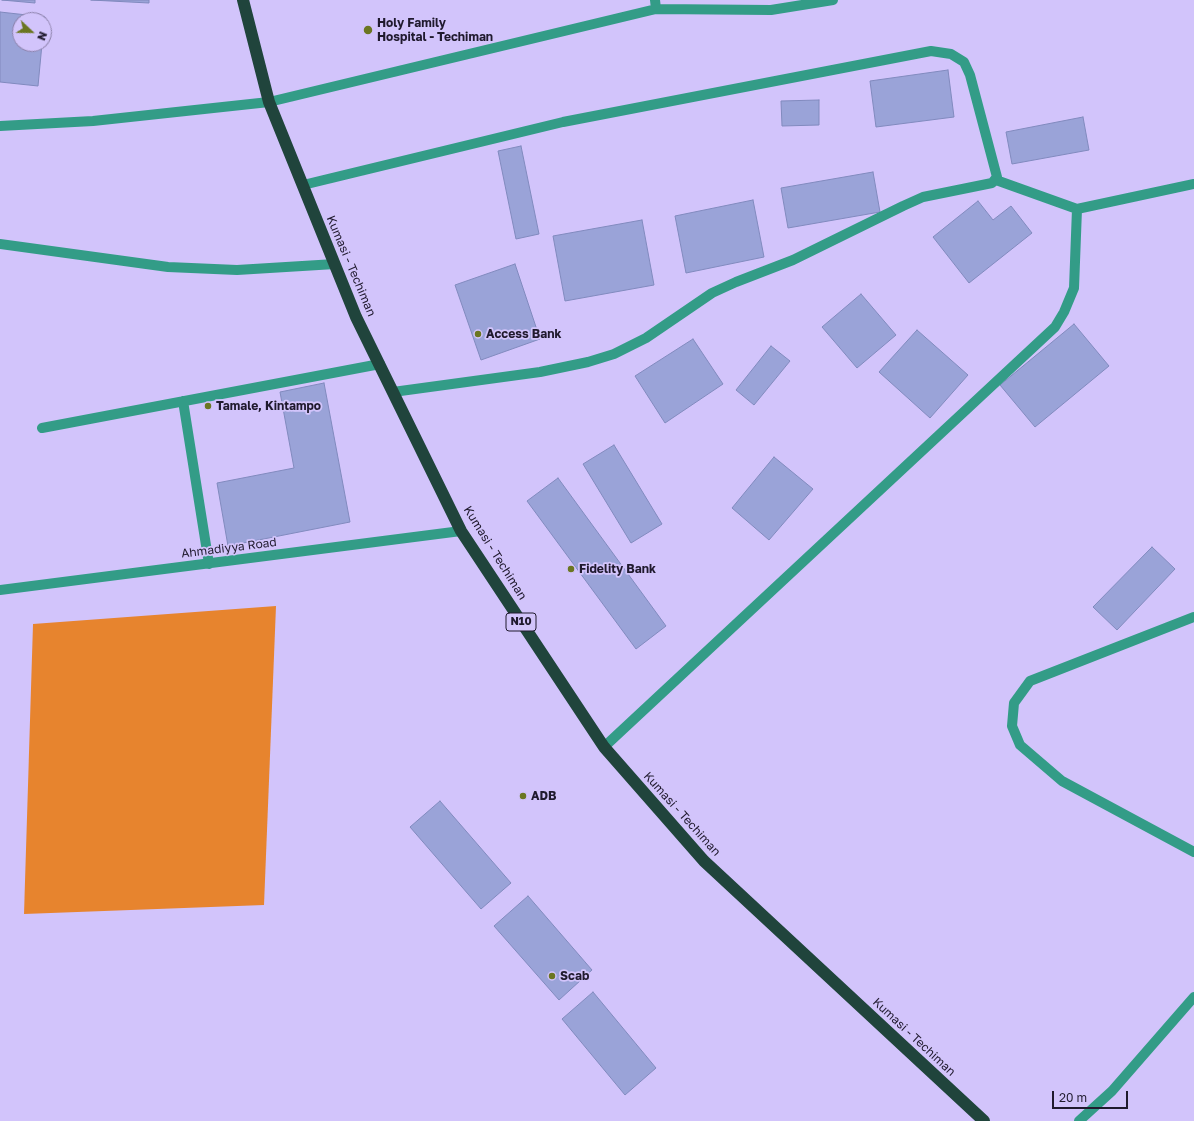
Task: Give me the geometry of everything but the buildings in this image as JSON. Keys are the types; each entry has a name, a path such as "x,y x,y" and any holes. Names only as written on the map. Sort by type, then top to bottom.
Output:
{"highway":[{"name":"Kumasi - Techiman","path":"243,0 269,102 356,317 461,531 604,747 704,861 984,1121"}],"street":[{"path":"0,126 93,121 269,102 656,4 771,10 833,0"},
{"path":"303,185 563,122 931,51 951,54 964,62 996,172 996,180"},
{"path":"996,180 1077,209 1194,184"},
{"path":"393,392 540,372 588,362 614,354 646,338 712,293 736,282 793,260 923,197 992,183 996,180"},
{"path":"604,747 1054,327 1064,312 1074,288 1077,209"},
{"path":"0,244 168,267 237,270 335,264"},
{"path":"42,428 380,364"},
{"path":"182,401 209,564"},
{"name":"Ahmadiyya Road","path":"0,590 461,531"},
{"path":"1194,617 1030,681 1014,703 1012,726 1020,745 1062,782 1194,852"},
{"path":"1079,1121 1112,1091 1194,997"}],"shaded area":[{"path":"276,606 264,905 24,914 33,624"}],"place":[{"name":"Holy Family Hospital - Techiman","path":"368,30"},
{"name":"Access Bank","path":"478,334"},
{"name":"Tamale, Kintampo","path":"208,406"},
{"name":"Fidelity Bank","path":"571,569"},
{"name":"ADB","path":"523,796"},
{"name":"Scab","path":"552,976"}]}
